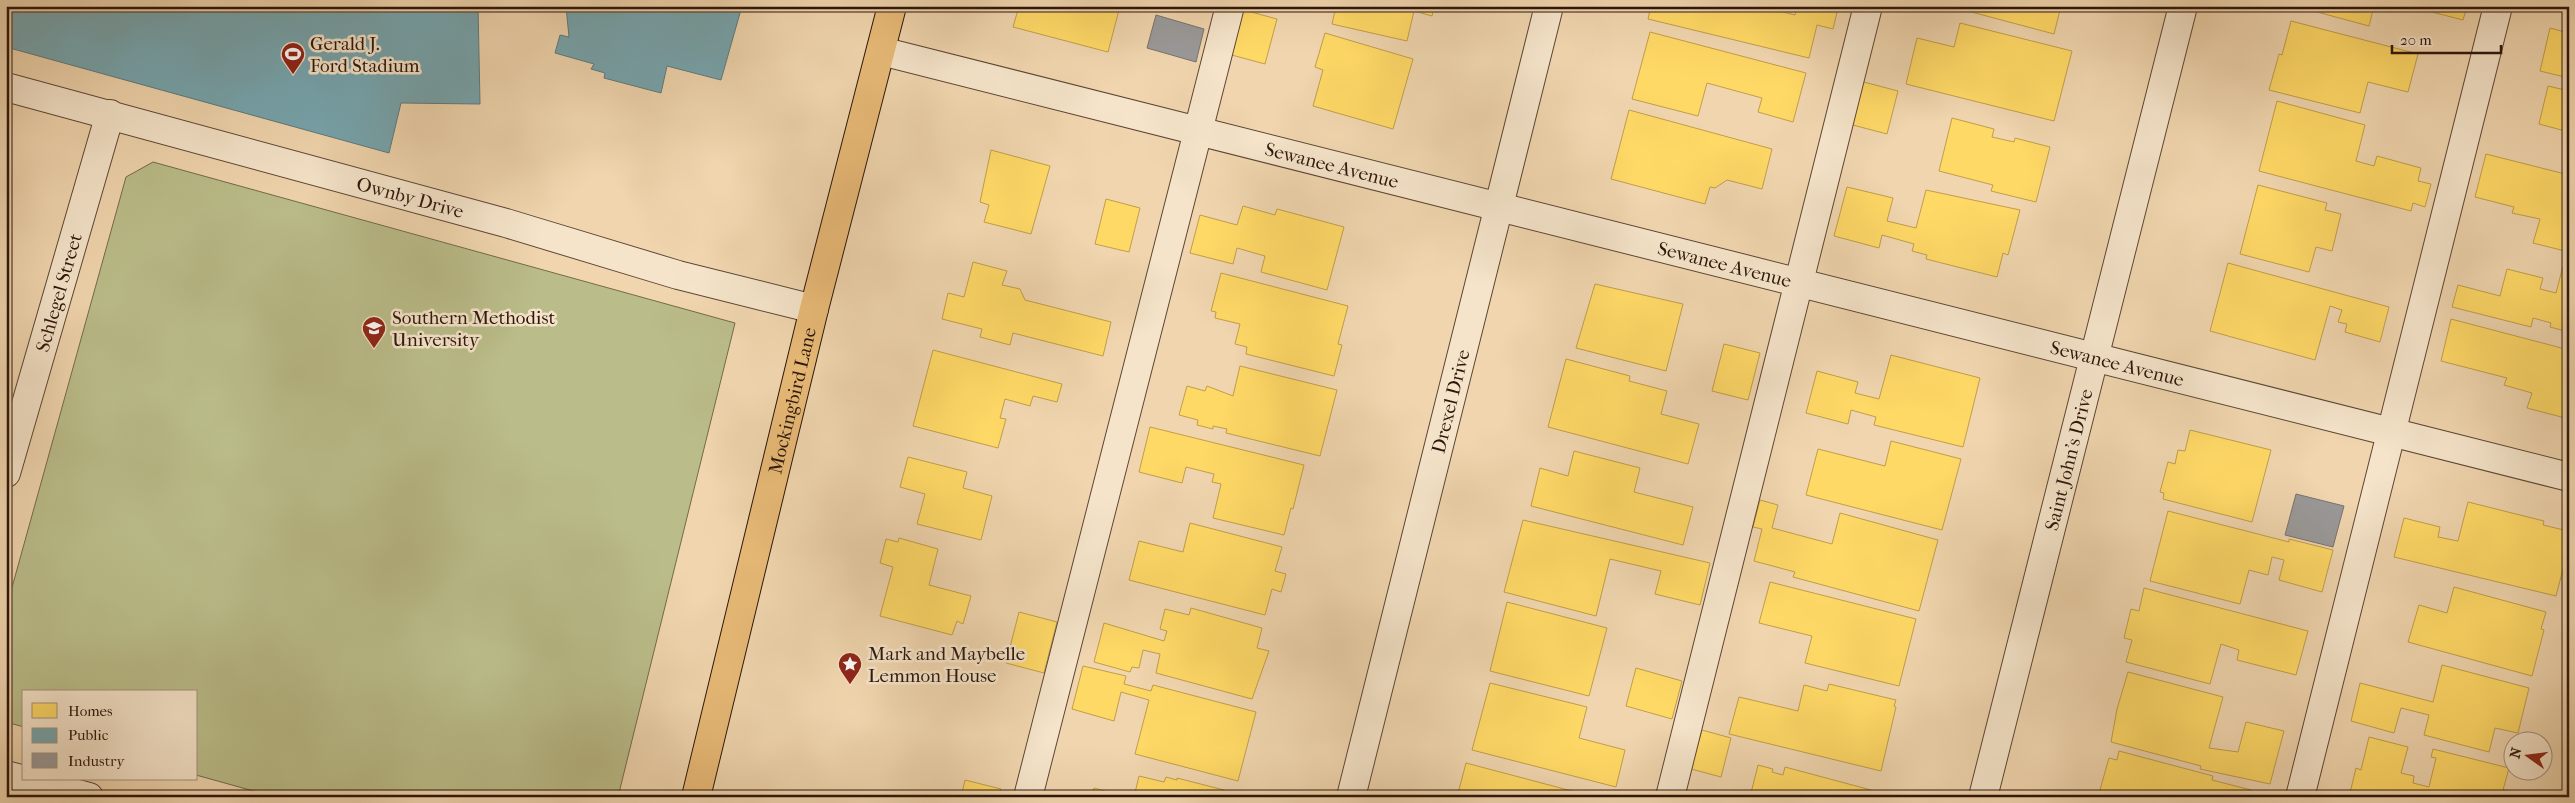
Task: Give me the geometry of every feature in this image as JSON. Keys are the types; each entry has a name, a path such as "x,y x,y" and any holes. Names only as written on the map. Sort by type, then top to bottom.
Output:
{"main road":[{"name":"Mockingbird Lane","path":"696,797 814,309 892,6"}],"street":[{"path":"1028,797 1230,6"},
{"name":"Drexel Drive","path":"1351,797 1548,6"},
{"path":"1670,797 1868,6"},
{"name":"Saint John's Drive","path":"1983,797 2183,6"},
{"path":"2300,797 2498,6"},
{"name":"Sewanee Avenue","path":"881,51 2569,477"},
{"name":"Ownby Drive","path":"6,87 506,223 678,275 814,309"},
{"name":"Schlegel Street","path":"6,473 110,114"},
{"path":"6,774 22,778"},
{"path":"28,780 89,797"}],"green space":[{"name":"Southern Methodist University","path":"153,162 735,323 618,797 275,797 198,776 198,690 22,690 22,726 6,722 6,609 126,177"}],"building: Homes":[{"path":"1019,6 1120,6 1108,52 1013,27"},
{"path":"1336,6 1434,6 1432,16 1414,11 1407,41 1332,24"},
{"path":"1651,6 1759,6 1795,15 1797,6 1838,8 1833,29 1817,25 1809,58 1648,19"},
{"path":"1965,6 2061,6 2054,34 1964,10"},
{"path":"2295,6 2374,6 2369,26"},
{"path":"2429,6 2467,6 2463,20 2428,11"},
{"path":"1240,9 1277,19 1265,64 1228,54"},
{"path":"2291,21 2418,54 2408,92 2368,82 2360,113 2269,90 2279,54 2282,55"},
{"path":"1960,23 2072,51 2054,121 1906,84 1917,38 1954,47"},
{"path":"2550,28 2569,33 2569,78 2540,71"},
{"path":"1650,32 1806,73 1793,122 1758,112 1762,98 1707,83 1698,116 1632,99"},
{"path":"1325,33 1413,59 1393,129 1313,106 1323,70 1315,67"},
{"path":"1860,81 1898,91 1887,134 1849,124"},
{"path":"2548,86 2569,91 2569,132 2539,124"},
{"path":"2277,101 2365,125 2356,161 2374,166 2377,156 2421,168 2418,181 2431,184 2425,207 2413,203 2411,211 2259,171"},
{"path":"1629,110 1772,149 1762,189 1727,180 1715,188 1710,187 1705,204 1611,179"},
{"path":"1952,118 1994,129 1992,137 2014,142 2015,138 2050,147 2036,202 1991,191 1993,185 1939,171"},
{"path":"991,150 1050,166 1031,234 984,222 989,205 980,202"},
{"path":"2486,154 2569,175 2569,252 2533,243 2540,219 2512,213 2514,207 2475,197"},
{"path":"2258,185 2327,203 2325,210 2341,214 2332,251 2316,247 2309,272 2240,254"},
{"path":"1847,187 1893,198 1887,221 1916,228 1926,190 2020,210 2008,255 2003,253 1997,277 1926,259 1927,255 1912,251 1914,244 1882,235 1879,248 1834,236"},
{"path":"1106,199 1140,208 1129,252 1095,244"},
{"path":"1243,206 1275,215 1277,209 1344,227 1327,290 1261,272 1265,256 1237,248 1233,264 1190,253 1200,215 1237,225"},
{"path":"973,262 1007,271 1002,285 1020,289 1025,300 1111,322 1103,356 1013,333 1010,345 980,337 982,329 942,319 948,293 964,297"},
{"path":"2228,263 2389,307 2380,342 2345,332 2347,324 2338,322 2342,310 2330,306 2315,360 2210,331"},
{"path":"2563,266 2569,268 2569,332 2550,327 2551,323 2533,318 2531,327 2452,307 2458,285 2500,296 2507,269 2543,278 2540,289 2556,293"},
{"path":"1221,273 1348,306 1338,344 1342,345 1334,376 1246,354 1247,347 1235,344 1240,324 1215,318 1216,312 1211,311"},
{"path":"1595,284 1683,304 1666,371 1576,348"},
{"path":"2451,319 2569,350 2569,419 2527,408 2532,393 2504,385 2507,378 2441,361"},
{"path":"1724,344 1760,353 1748,400 1712,391"},
{"path":"933,350 1062,384 1057,402 1033,396 1030,406 1005,399 1000,418 1006,419 998,448 913,426"},
{"path":"1891,355 1980,378 1963,447 1874,425 1876,417 1851,410 1848,424 1806,413 1817,371 1858,382 1855,393 1879,399"},
{"path":"1566,359 1630,376 1629,381 1667,391 1661,414 1699,424 1688,464 1548,427"},
{"path":"1240,366 1337,390 1320,456 1226,433 1227,429 1213,426 1213,429 1197,425 1198,420 1179,415 1187,386 1205,391 1207,386 1233,396"},
{"path":"1150,427 1304,465 1293,509 1291,508 1284,535 1213,518 1221,484 1212,482 1214,474 1186,467 1182,483 1139,472"},
{"path":"2190,430 2271,450 2252,522 2163,499 2164,493 2160,492 2168,462 2175,464 2178,450 2185,451"},
{"path":"1891,441 1961,459 1942,530 1806,495 1818,449 1885,466"},
{"path":"1574,451 1640,468 1634,492 1693,507 1683,545 1531,506 1540,468 1568,476"},
{"path":"908,457 967,472 963,488 992,496 981,540 917,524 925,494 900,487"},
{"path":"1760,500 1778,505 1772,528 1832,544 1840,513 1938,540 1919,611 1793,577 1795,572 1754,561 1762,529 1753,527"},
{"path":"2468,502 2544,521 2543,525 2568,531 2563,549 2568,550 2556,596 2394,557 2404,518 2440,527 2438,537 2458,541"},
{"path":"2168,511 2289,542 2289,539 2333,550 2322,592 2279,580 2284,560 2272,557 2268,575 2249,570 2240,604 2150,581"},
{"path":"1523,520 1710,563 1700,605 1655,594 1661,571 1610,559 1596,616 1504,592"},
{"path":"1190,523 1282,547 1275,571 1286,574 1281,592 1272,589 1265,615 1129,580 1139,541 1183,552"},
{"path":"899,538 938,549 929,585 971,596 963,624 957,621 952,635 880,616 893,567 880,563 886,539 898,542"},
{"path":"1770,582 1916,619 1899,686 1805,663 1812,636 1759,623"},
{"path":"2454,587 2546,612 2541,629 2544,630 2532,676 2408,642 2419,605 2447,613"},
{"path":"2144,588 2308,631 2296,675 2237,660 2239,650 2221,644 2210,684 2126,662 2132,640 2124,638 2131,609 2139,611"},
{"path":"1507,602 1607,628 1589,696 1490,671"},
{"path":"1191,608 1262,628 1257,648 1269,651 1252,699 1156,673 1160,654 1143,650 1139,668 1132,667 1130,672 1094,662 1104,623 1164,641 1167,631 1160,629 1165,609 1189,615"},
{"path":"1019,612 1057,622 1044,673 1006,663"},
{"path":"2442,665 2529,688 2519,730 2495,728 2489,752 2424,735 2429,715 2401,708 2394,733 2351,721 2360,683 2433,702"},
{"path":"1083,666 1126,676 1124,684 1151,691 1153,685 1256,712 1238,781 1135,754 1149,700 1121,692 1114,721 1072,709"},
{"path":"1636,668 1682,681 1672,719 1626,706"},
{"path":"2128,672 2223,697 2209,748 2238,752 2246,722 2284,731 2270,784 2200,769 2201,766 2111,742 2117,709"},
{"path":"1490,683 1587,707 1579,738 1625,750 1616,787 1472,750"},
{"path":"1829,684 1896,700 1881,771 1729,734 1739,697 1798,711 1804,685 1827,691"},
{"path":"1702,730 1731,738 1721,777 1691,769"},
{"path":"2369,737 2408,747 2401,773 2414,776 2413,783 2429,787 2436,758 2431,757 2433,749 2502,766 2502,780 2506,780 2503,790 2510,792 2508,797 2349,797 2356,768 2361,770"},
{"path":"2119,751 2213,776 2212,780 2251,790 2249,797 2098,797 2109,758 2117,760"},
{"path":"1466,763 1587,795 1586,797 1457,797"},
{"path":"1758,765 1773,769 1772,772 1783,775 1785,767 1871,790 1869,797 1750,797"},
{"path":"1139,776 1164,782 1166,777 1177,780 1177,778 1224,790 1222,797 1134,797"},
{"path":"965,780 1001,789 999,797 961,797"},
{"path":"1094,788 1126,797 1092,797"}],"building: Public":[{"name":"Gerald J. Ford Stadium","path":"6,6 478,6 480,104 401,103 389,153 6,47"},
{"path":"566,6 742,6 721,80 667,66 661,93 604,78 605,73 591,69 594,64 555,53 560,35 569,37"}],"building: Industry":[{"path":"1156,15 1204,29 1196,62 1147,48"},
{"path":"2296,494 2344,506 2333,547 2285,535"}],"place":[{"name":"Gerald J. Ford Stadium","path":"293,75"},
{"name":"Southern Methodist University","path":"374,349"},
{"name":"Mark and Maybelle Lemmon House","path":"850,685"}]}
